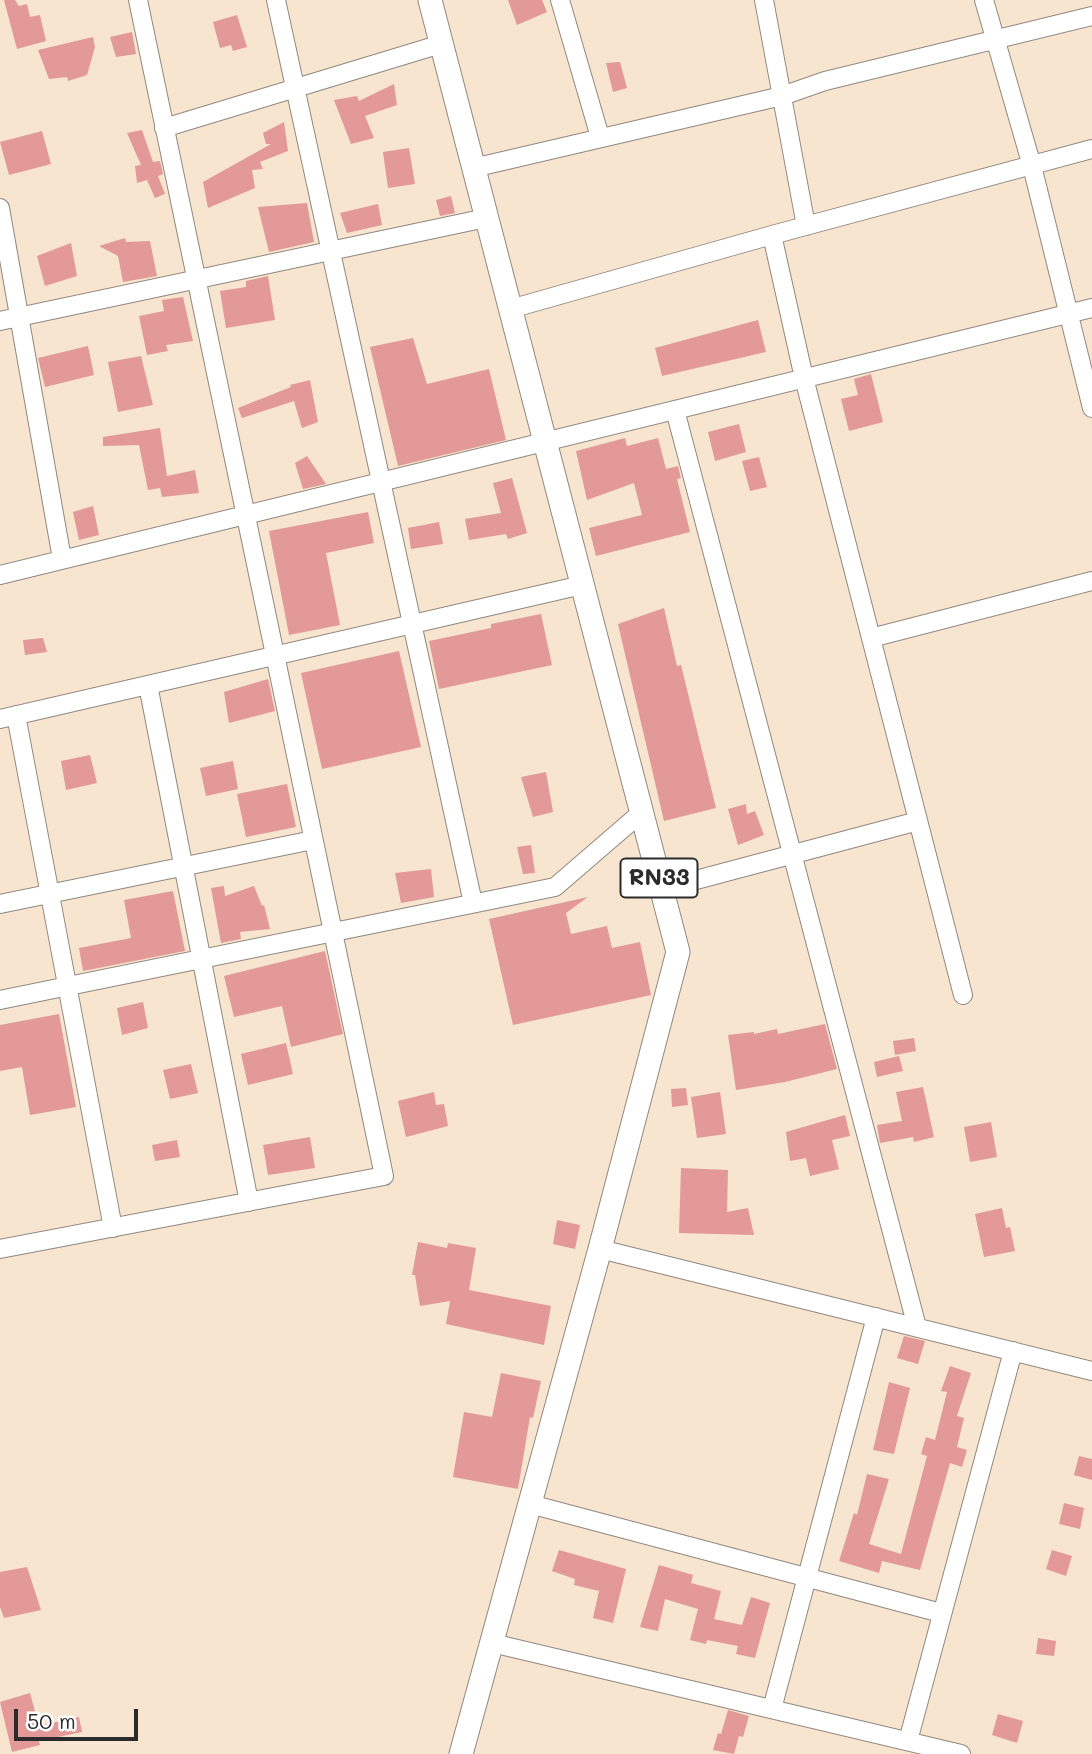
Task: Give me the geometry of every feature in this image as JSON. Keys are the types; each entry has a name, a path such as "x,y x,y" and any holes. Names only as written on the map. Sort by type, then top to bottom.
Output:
{"main road":[{"name":"RN33","path":"430,0 678,951 600,1249 461,1754"}],"street":[{"path":"0,1248 384,1176 138,0"},
{"path":"276,0 472,903"},
{"path":"560,0 600,137"},
{"path":"764,0 806,226"},
{"path":"984,0 1032,166 1092,408"},
{"path":"473,168 782,96 825,81 1092,16"},
{"path":"164,128 441,44"},
{"path":"510,309 1092,149"},
{"path":"0,208 62,559"},
{"path":"0,321 486,218"},
{"path":"772,235 804,378 963,995"},
{"path":"0,575 1092,308"},
{"path":"675,410 917,1327"},
{"path":"871,638 1092,581"},
{"path":"113,1227 50,894 8,717 582,585"},
{"path":"148,685 249,1202"},
{"path":"0,1000 555,887 642,812"},
{"path":"662,889 918,821"},
{"path":"0,904 313,841"},
{"path":"600,1249 1092,1371"},
{"path":"772,1709 876,1317"},
{"path":"908,1741 1013,1351"},
{"path":"530,1504 941,1613"},
{"path":"492,1643 961,1754"}],"building":[{"path":"4,0 15,0 19,6 27,4 30,17 40,15 46,41 17,49"},
{"path":"508,0 542,0 547,12 517,25"},
{"path":"237,15 247,47 233,51 231,45 220,48 213,22"},
{"path":"132,32 136,54 116,57 110,37"},
{"path":"93,37 95,47 87,75 68,81 67,77 49,79 38,50"},
{"path":"620,62 627,88 613,92 606,63"},
{"path":"394,84 397,105 365,116 374,138 351,144 334,100 357,96 359,101"},
{"path":"284,122 288,151 260,162 263,169 252,170 255,188 208,208 203,182 271,144 266,144 263,133"},
{"path":"142,130 153,162 160,161 163,174 158,176 165,194 155,198 147,180 137,183 135,166 141,165 127,133"},
{"path":"42,131 51,164 9,175 0,142"},
{"path":"409,148 415,184 388,188 383,152"},
{"path":"451,196 455,213 440,216 436,200"},
{"path":"307,203 314,242 269,252 258,207"},
{"path":"378,204 382,225 347,233 340,213"},
{"path":"125,238 126,242 150,241 157,276 123,282 118,256 99,246"},
{"path":"71,243 77,276 45,286 37,256"},
{"path":"268,276 275,320 226,328 220,291 246,287 246,281"},
{"path":"183,297 193,341 166,345 168,351 147,355 139,316 164,311 162,300"},
{"path":"758,320 766,352 662,376 655,348"},
{"path":"413,338 427,384 489,369 506,440 398,466 370,347"},
{"path":"88,346 94,375 45,387 38,358"},
{"path":"141,356 153,405 118,412 108,362"},
{"path":"871,374 883,422 849,431 841,399 858,395 854,379"},
{"path":"310,380 318,422 302,428 294,401 242,418 238,408 291,387 290,385"},
{"path":"739,424 746,452 715,461 708,432"},
{"path":"160,428 167,476 195,470 199,493 162,497 160,488 148,490 139,445 103,446 103,437"},
{"path":"625,438 627,446 658,438 666,469 678,466 681,478 677,479 690,532 596,556 589,528 642,515 634,483 587,500 576,451"},
{"path":"307,456 326,484 303,489 295,463"},
{"path":"759,457 767,487 750,491 742,461"},
{"path":"512,478 527,533 508,539 506,534 469,540 465,519 501,513 493,483"},
{"path":"93,506 99,535 79,540 73,512"},
{"path":"368,512 374,543 326,553 340,625 289,635 269,531"},
{"path":"439,522 443,544 411,549 408,528"},
{"path":"664,608 677,666 681,665 716,808 664,821 618,624"},
{"path":"541,614 552,665 439,689 429,641"},
{"path":"43,638 47,652 25,655 23,640"},
{"path":"399,651 421,747 322,769 301,673"},
{"path":"268,679 275,711 229,723 224,692"},
{"path":"90,755 97,783 66,790 61,761"},
{"path":"233,761 238,789 206,796 200,768"},
{"path":"546,772 553,812 533,817 521,777"},
{"path":"287,784 296,827 246,837 237,794"},
{"path":"746,804 747,814 755,811 764,835 738,845 728,809"},
{"path":"531,845 535,873 523,874 517,847"},
{"path":"431,869 434,897 401,903 395,873"},
{"path":"224,886 225,896 254,886 262,906 264,905 270,929 240,932 241,939 221,943 211,888"},
{"path":"173,891 185,951 83,971 79,948 131,938 124,900"},
{"path":"588,897 566,913 571,934 607,926 612,948 640,942 651,995 513,1025 489,919"},
{"path":"325,951 343,1034 291,1047 282,1006 234,1017 224,976"},
{"path":"143,1002 148,1028 122,1035 117,1008"},
{"path":"59,1014 76,1107 30,1115 22,1067 0,1071 0,1025"},
{"path":"825,1024 837,1069 785,1082 736,1090 728,1035 754,1034 777,1029 778,1034"},
{"path":"914,1038 916,1051 895,1055 893,1041"},
{"path":"286,1043 293,1074 248,1085 241,1054"},
{"path":"899,1056 903,1071 877,1077 874,1062"},
{"path":"191,1064 198,1093 170,1099 163,1070"},
{"path":"923,1087 934,1137 914,1142 913,1137 880,1143 877,1125 902,1121 896,1092"},
{"path":"686,1088 688,1105 672,1107 671,1089"},
{"path":"434,1092 436,1105 444,1104 448,1126 406,1137 398,1101"},
{"path":"720,1092 726,1134 697,1138 691,1097"},
{"path":"845,1115 850,1136 832,1140 839,1169 810,1176 806,1158 790,1161 786,1132"},
{"path":"991,1122 997,1157 970,1162 964,1127"},
{"path":"310,1137 315,1168 268,1175 263,1145"},
{"path":"177,1140 180,1157 155,1161 152,1145"},
{"path":"681,1168 728,1170 727,1212 748,1208 754,1235 679,1233"},
{"path":"1002,1208 1006,1228 1010,1227 1015,1251 984,1257 975,1214"},
{"path":"557,1220 580,1225 575,1249 553,1244"},
{"path":"418,1242 447,1248 448,1243 476,1248 469,1290 551,1306 544,1345 446,1324 450,1301 420,1306 415,1275 412,1275"},
{"path":"904,1336 925,1341 918,1364 897,1358"},
{"path":"950,1366 971,1373 957,1416 964,1418 957,1447 967,1450 962,1467 950,1463 920,1570 882,1561 879,1573 839,1561 854,1513 857,1515 867,1474 889,1479 869,1544 901,1554 927,1456 921,1454 926,1437 935,1440 947,1392 941,1391"},
{"path":"501,1373 541,1381 533,1418 530,1417 518,1489 453,1477 464,1412 492,1417"},
{"path":"889,1382 910,1388 894,1454 873,1450"},
{"path":"1079,1456 1092,1459 1092,1480 1074,1475"},
{"path":"1064,1503 1084,1508 1080,1529 1059,1524"},
{"path":"559,1550 626,1569 613,1623 593,1618 599,1591 574,1585 575,1579 552,1571"},
{"path":"1052,1550 1072,1556 1066,1576 1046,1569"},
{"path":"659,1565 693,1575 691,1583 721,1591 714,1619 742,1625 751,1597 770,1603 755,1658 736,1654 738,1646 707,1640 706,1644 690,1640 698,1609 665,1599 658,1631 640,1627"},
{"path":"27,1567 41,1610 4,1618 0,1607 0,1572"},
{"path":"1038,1638 1056,1641 1054,1656 1036,1654"},
{"path":"30,1693 39,1726 79,1717 82,1732 39,1741 40,1745 12,1752 0,1702"},
{"path":"728,1710 749,1716 743,1737 739,1736 734,1754 713,1750"},
{"path":"998,1714 1023,1721 1017,1743 992,1735"}]}
